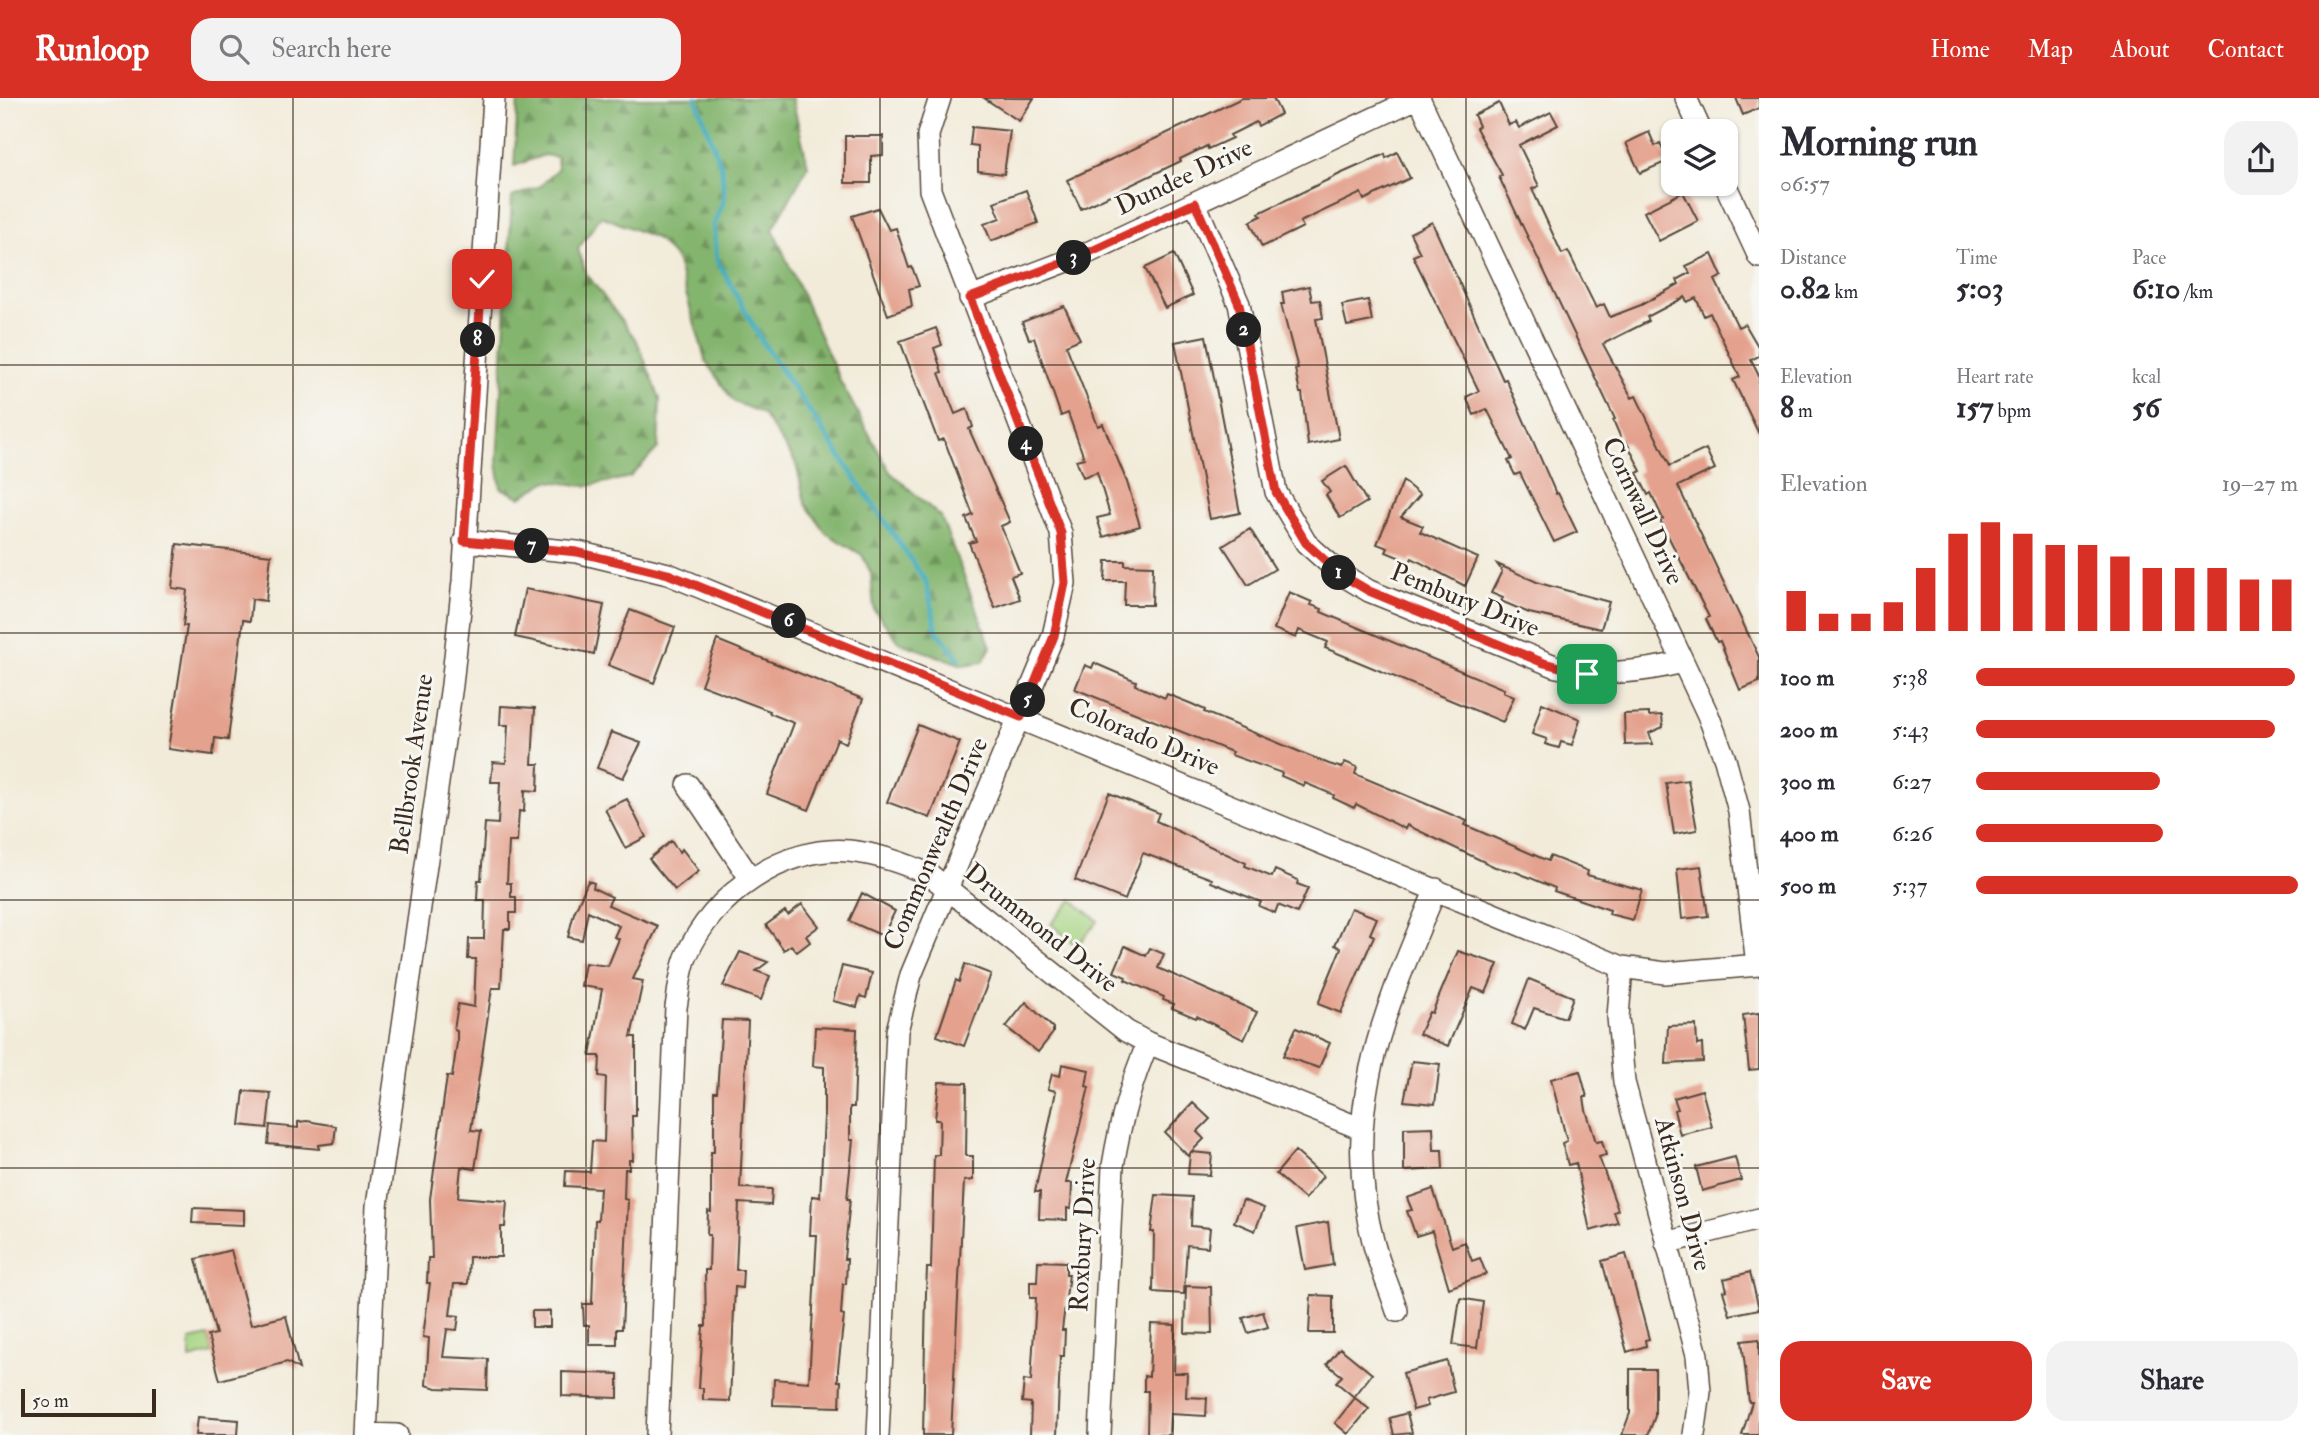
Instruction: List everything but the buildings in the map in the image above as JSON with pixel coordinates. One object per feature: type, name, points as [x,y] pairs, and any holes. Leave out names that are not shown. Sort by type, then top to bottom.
[{"type":"street","name":"Bellbrook Avenue","points":[[366,1434],[377,1206],[452,685],[494,98]]},
{"type":"street","name":"Commonwealth Drive","points":[[878,1435],[897,1031],[911,975],[946,886],[1054,636],[1065,583],[1061,533],[930,190],[928,135],[940,98]]},
{"type":"street","name":"Dundee Drive","points":[[970,298],[1083,255],[1418,98]]},
{"type":"street","name":"Cornwall Drive","points":[[1418,98],[1713,726],[1734,789],[1758,965]]},
{"type":"street","points":[[1686,98],[1696,119]]},
{"type":"street","points":[[1731,196],[1759,257]]},
{"type":"street","name":"Pembury Drive","points":[[1195,203],[1239,304],[1276,492],[1293,526],[1323,560],[1369,591],[1557,667],[1587,674],[1618,675],[1683,662]]},
{"type":"street","name":"Colorado Drive","points":[[464,541],[577,552],[668,574],[1021,717],[1622,967],[1665,973],[1758,965]]},
{"type":"street","points":[[688,785],[750,878]]},
{"type":"street","name":"Drummond Drive","points":[[656,1435],[676,1007],[686,956],[713,910],[750,878],[795,858],[846,850],[896,859],[946,886],[1102,1015],[1148,1043],[1362,1129]]},
{"type":"street","points":[[1397,1311],[1374,1245],[1365,1193],[1362,1129],[1368,1068],[1389,1001],[1436,889]]},
{"type":"street","name":"Atkinson Drive","points":[[1622,967],[1618,1017],[1624,1082],[1697,1354],[1700,1392],[1694,1435]]},
{"type":"street","name":"Roxbury Drive","points":[[1100,1435],[1113,1166],[1119,1125],[1130,1085],[1148,1043]]},
{"type":"street","points":[[1666,1243],[1759,1219]]},
{"type":"street","points":[[366,1434],[397,1435]]},
{"type":"green space","points":[[518,98],[792,98],[808,166],[773,229],[840,381],[890,472],[941,517],[991,647],[983,662],[963,665],[900,643],[874,610],[871,573],[862,555],[826,533],[805,503],[796,463],[762,413],[734,402],[706,362],[676,259],[656,238],[601,216],[578,249],[586,273],[637,341],[660,399],[658,448],[630,477],[587,486],[548,481],[520,497],[501,488],[497,463],[512,197],[541,186],[558,168],[557,157],[544,155],[514,166]]},
{"type":"green space","points":[[1072,900],[1098,921],[1077,946],[1051,924]]},
{"type":"green space","points":[[208,1336],[213,1353],[190,1359],[190,1340]]},
{"type":"waterway","points":[[696,98],[722,169],[724,199],[714,225],[717,260],[763,343],[926,582],[937,631],[959,659]]},
{"type":"route","points":[[482,279],[464,541],[511,543],[577,552],[668,574],[1021,717],[1054,636],[1065,583],[1061,533],[970,298],[1083,255],[1195,203],[1239,304],[1276,492],[1293,526],[1306,543],[1340,574],[1369,591],[1544,663],[1587,674]]}]
